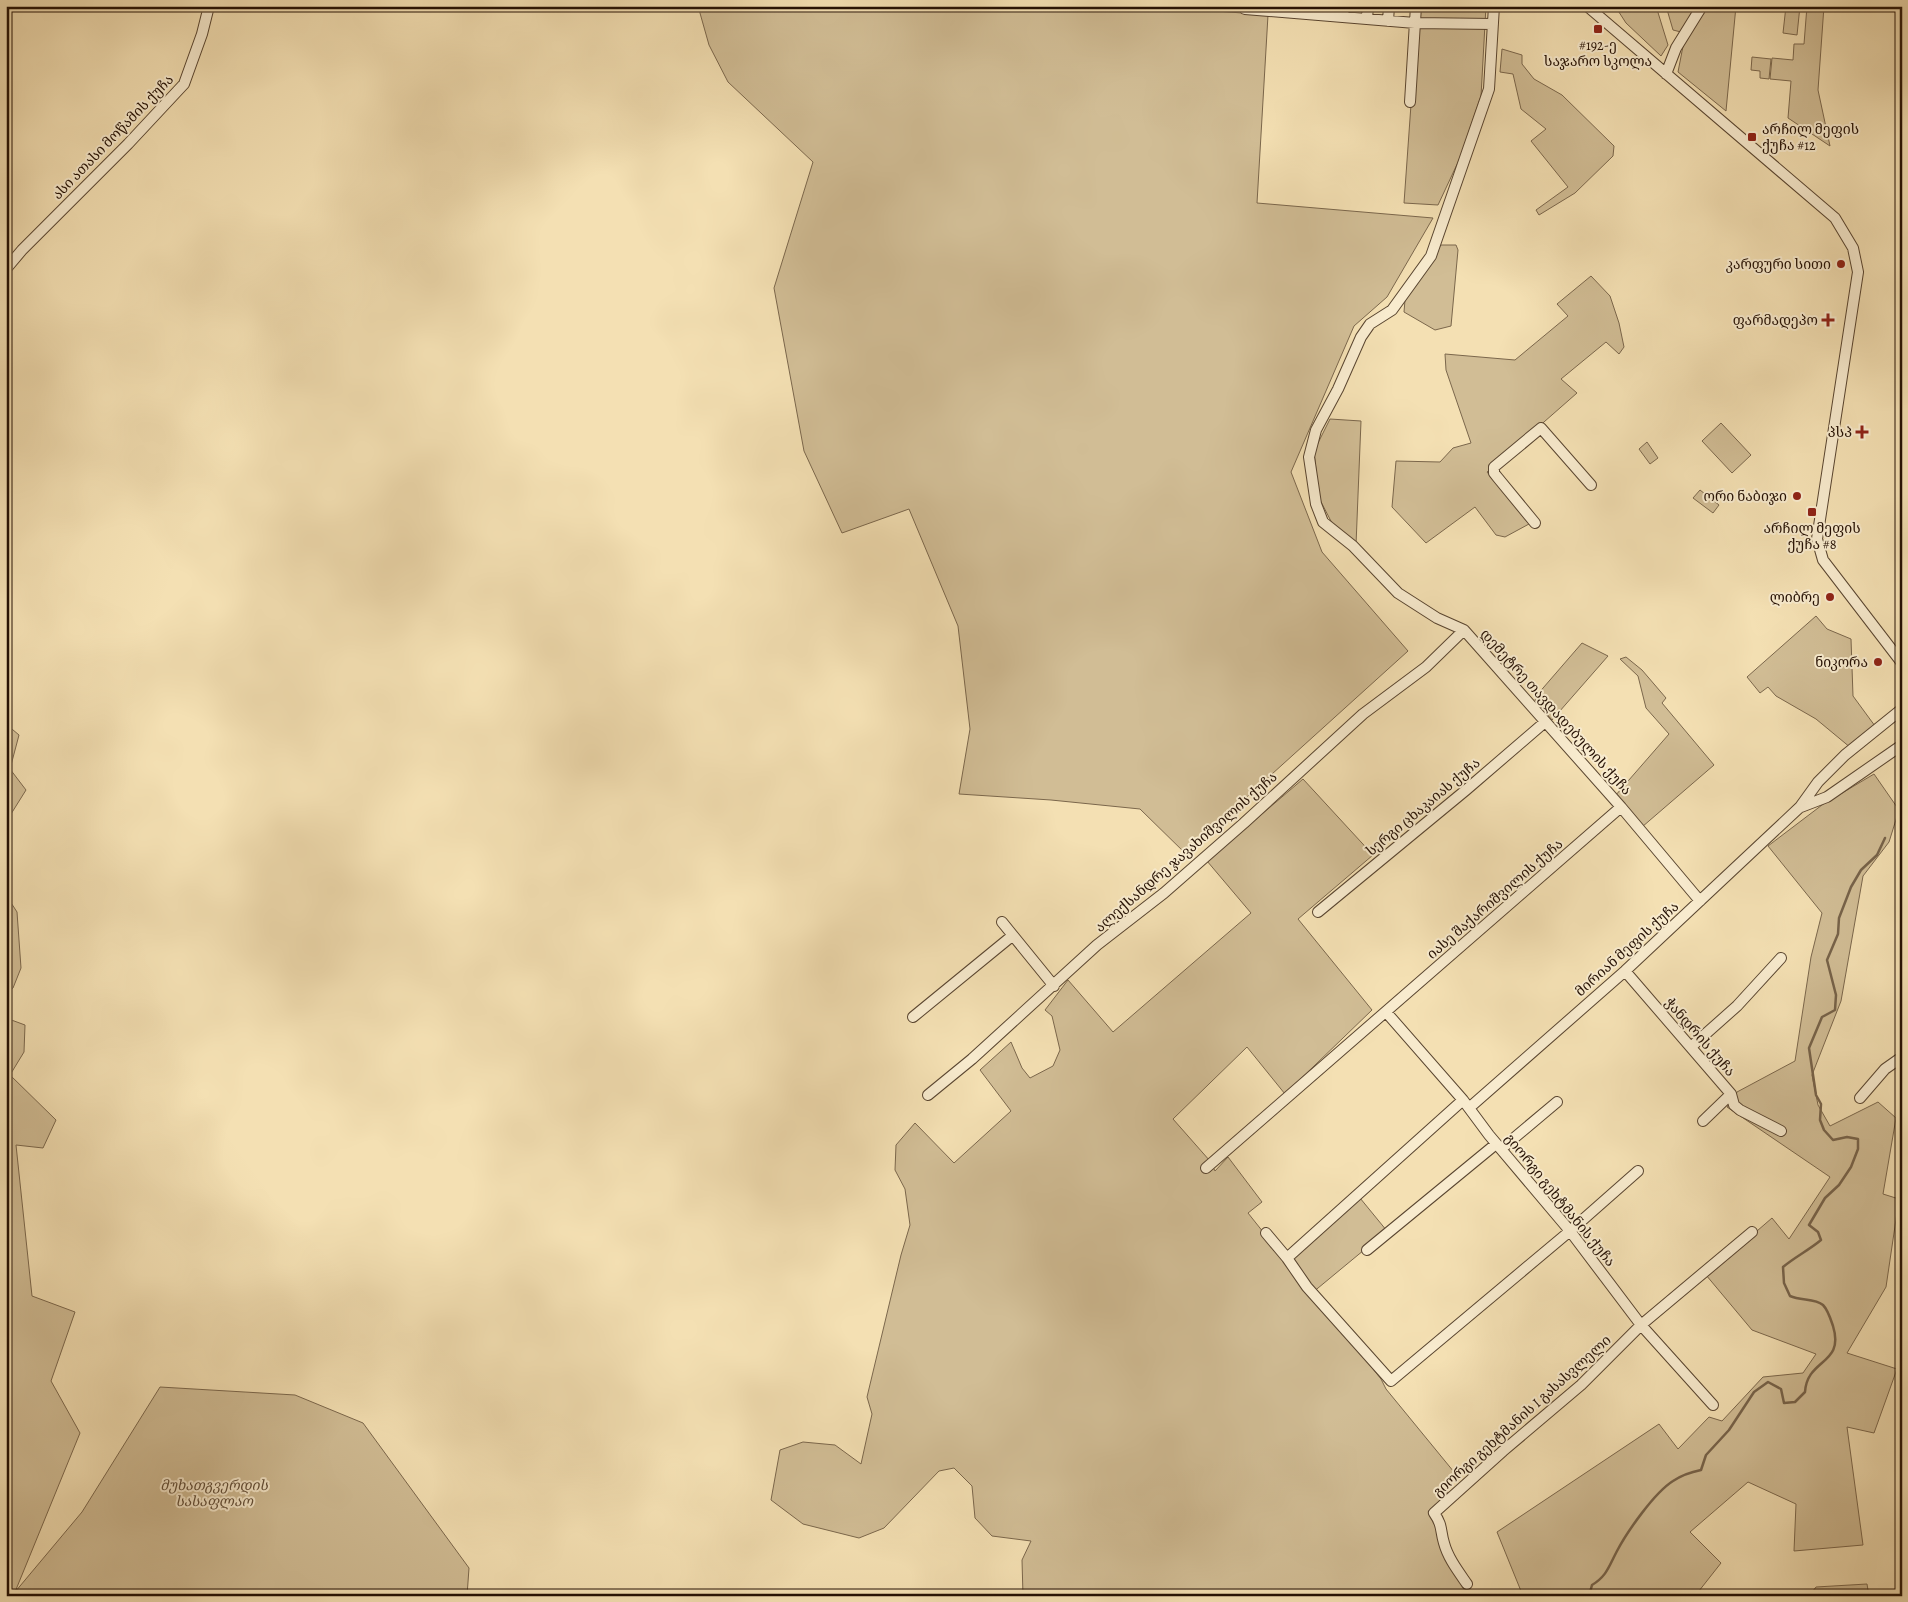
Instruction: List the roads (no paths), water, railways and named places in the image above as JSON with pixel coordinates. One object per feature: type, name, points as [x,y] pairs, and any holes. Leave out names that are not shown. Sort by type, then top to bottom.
[{"type":"street","name":"ასი ათასი მოწამის ქუჩა","points":[[6,269],[22,250],[121,151],[184,84],[202,34],[208,6]]},
{"type":"street","points":[[1245,6],[1245,9],[1344,12],[1367,19],[1415,23],[1493,24]]},
{"type":"street","points":[[1367,19],[1368,6]]},
{"type":"street","points":[[1388,21],[1389,6]]},
{"type":"street","points":[[1410,102],[1416,6]]},
{"type":"street","name":"დემეტრე თავდადებულის ქუჩა","points":[[1494,6],[1489,89],[1431,256],[1392,310],[1368,322],[1338,389],[1316,430],[1308,457],[1316,504],[1324,522],[1353,546],[1398,592],[1437,618],[1464,630],[1527,698],[1545,722],[1621,806],[1700,901]]},
{"type":"street","points":[[1584,6],[1835,218],[1852,248],[1858,272],[1817,539],[1823,560],[1902,663]]},
{"type":"street","points":[[1666,74],[1676,48],[1702,6]]},
{"type":"street","points":[[1535,523],[1498,478],[1494,467],[1540,428],[1590,485]]},
{"type":"street","name":"ალექსანდრე ჯავახიშვილის ქუჩა","points":[[928,1095],[972,1059],[1098,945],[1164,893],[1244,823],[1363,714],[1426,667],[1464,630]]},
{"type":"street","name":"მირიან მეფის ქუჩა","points":[[1287,1258],[1466,1104],[1625,971],[1800,807],[1818,782],[1845,756],[1902,709]]},
{"type":"street","name":"სერგი ცხაკაიას ქუჩა","points":[[1318,912],[1545,722]]},
{"type":"street","name":"მირიან მეფის ქუჩა","points":[[1800,807],[1831,794],[1902,745]]},
{"type":"street","points":[[1818,782],[1819,789],[1823,793],[1831,794]]},
{"type":"street","name":"იასე შაქარიშვილის ქუჩა","points":[[1206,1168],[1621,806]]},
{"type":"street","points":[[1002,922],[1054,986]]},
{"type":"street","points":[[913,1017],[1012,936]]},
{"type":"street","points":[[1692,1046],[1737,1006],[1781,958]]},
{"type":"street","name":"ჭანდრის ქუჩა","points":[[1625,971],[1692,1046],[1731,1094],[1734,1105],[1781,1131]]},
{"type":"street","name":"გიორგი გეხტმანის ქუჩა","points":[[1386,1012],[1466,1104],[1498,1146],[1570,1232],[1641,1325],[1713,1405]]},
{"type":"street","points":[[1860,1098],[1885,1069],[1902,1057]]},
{"type":"street","points":[[1703,1121],[1731,1094]]},
{"type":"street","points":[[1367,1250],[1556,1102]]},
{"type":"street","points":[[1266,1232],[1307,1287],[1391,1382],[1570,1232],[1638,1171]]},
{"type":"street","points":[[1641,1325],[1752,1232]]},
{"type":"street","name":"გიორგი გეხტმანის I გასასვლელი","points":[[1467,1584],[1454,1566],[1444,1542],[1441,1522],[1434,1513],[1581,1385],[1641,1325]]},
{"type":"waterway","points":[[1589,1596],[1592,1585],[1597,1582],[1610,1566],[1621,1543],[1650,1503],[1673,1481],[1701,1470],[1706,1455],[1729,1430],[1754,1392],[1768,1382],[1781,1389],[1784,1403],[1795,1402],[1805,1392],[1807,1381],[1812,1373],[1830,1355],[1834,1348],[1833,1326],[1823,1305],[1816,1301],[1790,1296],[1784,1283],[1783,1267],[1821,1240],[1818,1232],[1809,1225],[1825,1198],[1839,1185],[1851,1167],[1858,1149],[1858,1139],[1847,1137],[1833,1140],[1824,1130],[1820,1120],[1821,1104],[1816,1095],[1809,1048],[1822,1017],[1835,1010],[1836,995],[1827,960],[1838,934],[1839,918],[1851,887],[1861,870],[1877,855],[1885,838]]},
{"type":"place","name":"#192-ე საჯარო სკოლა","points":[[1598,29]]},
{"type":"place","name":"არჩილ მეფის ქუჩა #12","points":[[1752,137]]},
{"type":"place","name":"კარფური სითი","points":[[1841,264]]},
{"type":"place","name":"ფარმადეპო","points":[[1828,320]]},
{"type":"place","name":"პსპ","points":[[1862,432]]},
{"type":"place","name":"ორი ნაბიჯი","points":[[1797,496]]},
{"type":"place","name":"არჩილ მეფის ქუჩა #8","points":[[1812,512]]},
{"type":"place","name":"ლიბრე","points":[[1830,597]]},
{"type":"place","name":"ნიკორა","points":[[1878,662]]},
{"type":"park label","name":"მუხათგვერდის სასაფლაო","points":[[214,1494]]}]
